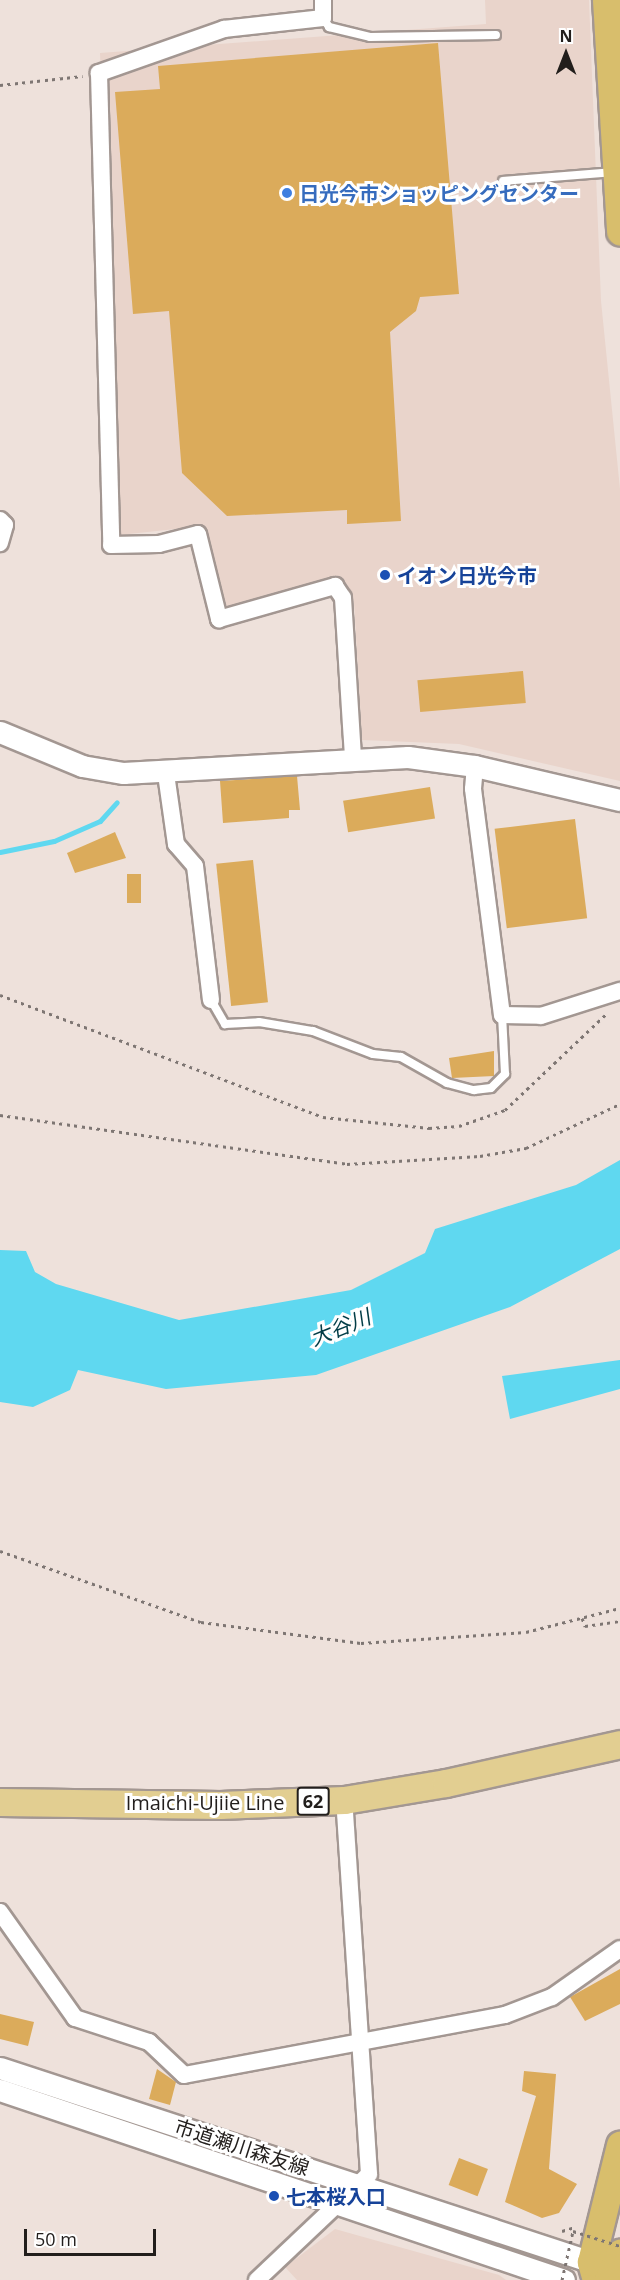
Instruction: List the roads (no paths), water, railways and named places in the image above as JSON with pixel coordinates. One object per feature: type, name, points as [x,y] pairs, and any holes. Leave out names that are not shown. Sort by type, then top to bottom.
[{"type":"highway","points":[[606,0],[620,232]]},
{"type":"highway","points":[[610,2266],[620,2145]]},
{"type":"main road","name":"Imaichi-Ujiie Line","points":[[0,1802],[220,1805],[344,1800],[446,1783],[620,1743]]},
{"type":"street","points":[[323,0],[323,18],[224,29],[99,73],[111,545],[159,544],[198,534],[219,619],[335,586],[343,606],[353,759]]},
{"type":"street","points":[[0,520],[5,525],[0,543]]},
{"type":"street","points":[[0,732],[82,766],[166,774],[353,759],[408,757],[475,766],[620,800]]},
{"type":"street","points":[[475,766],[473,789],[501,1015],[541,1016],[620,991]]},
{"type":"street","points":[[166,774],[176,844],[195,866],[211,1000]]},
{"type":"street","points":[[257,2280],[362,2186],[371,2152],[344,1800]]},
{"type":"street","points":[[0,1912],[75,2018],[149,2042],[184,2074],[362,2045],[505,2015],[552,1997],[620,1949]]},
{"type":"street","name":"市道瀬川森友線","points":[[0,2068],[610,2266]]},
{"type":"street","name":"市道瀬川森友線","points":[[0,2090],[343,2202],[563,2280]]},
{"type":"lane","points":[[323,18],[329,27],[370,37],[496,34]]},
{"type":"lane","points":[[503,181],[615,172]]},
{"type":"lane","points":[[211,1000],[225,1024],[259,1022],[313,1031],[373,1054],[401,1057],[447,1083],[474,1090],[491,1088],[505,1074],[501,1015]]},
{"type":"water","name":"大谷川","points":[[620,1160],[620,1249],[510,1307],[316,1375],[166,1389],[78,1370],[70,1390],[33,1407],[0,1402],[0,1250],[26,1251],[35,1272],[56,1284],[179,1320],[351,1290],[425,1253],[435,1229],[576,1185]]},
{"type":"water","points":[[620,1360],[620,1389],[510,1419],[502,1376]]},
{"type":"waterway","points":[[0,852],[54,841],[100,821],[117,802]]},
{"type":"place","name":"日光今市ショッピングセンター","points":[[287,193]]},
{"type":"place","name":"イオン日光今市","points":[[385,575]]},
{"type":"place","name":"七本桜入口","points":[[274,2196]]}]
